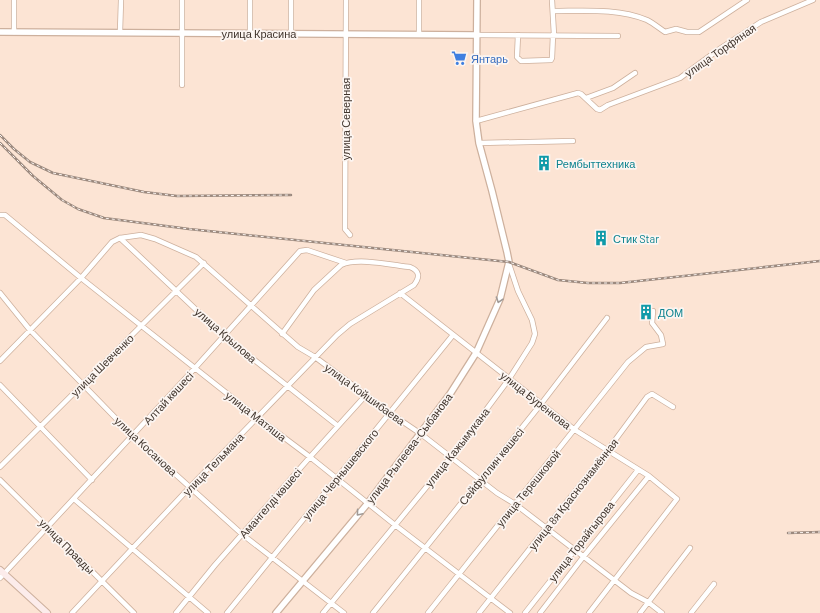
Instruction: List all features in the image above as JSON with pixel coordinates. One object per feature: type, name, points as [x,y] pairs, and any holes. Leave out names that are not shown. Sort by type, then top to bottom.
[{"type":"main road","points":[[1,574],[47,613]]},
{"type":"street","points":[[14,0],[14,32]]},
{"type":"street","points":[[120,32],[121,0]]},
{"type":"street","points":[[182,0],[182,85]]},
{"type":"street","points":[[250,0],[250,34]]},
{"type":"street","points":[[291,0],[291,33]]},
{"type":"street","name":"улица Северная","points":[[346,0],[345,229],[350,235]]},
{"type":"street","points":[[419,0],[419,34]]},
{"type":"street","points":[[477,0],[476,121],[479,143],[509,262]]},
{"type":"street","points":[[518,35],[518,57],[521,61],[551,60],[554,35],[552,0]]},
{"type":"street","points":[[553,11],[608,11],[646,19],[665,32],[676,30],[694,33],[699,32],[747,0]]},
{"type":"street","name":"улица Торфяная","points":[[586,98],[597,109],[603,110],[608,105],[675,80],[762,22],[813,0]]},
{"type":"street","name":"улица Красина","points":[[0,32],[618,36]]},
{"type":"street","points":[[476,121],[578,93],[586,98],[613,88],[635,73]]},
{"type":"street","points":[[479,143],[574,141]]},
{"type":"street","name":"улица Матяша","points":[[3,215],[258,418],[368,503],[395,526],[510,613]]},
{"type":"street","name":"улица Койшибаева","points":[[120,238],[141,235],[155,239],[196,257],[298,347],[315,357],[390,413],[421,434],[496,493],[515,504],[631,593],[648,602],[662,613]]},
{"type":"street","points":[[0,361],[81,278],[112,242],[120,238]]},
{"type":"street","name":"улица Крылова","points":[[120,238],[224,336],[338,426]]},
{"type":"street","name":"Алтай көшесі","points":[[1,574],[48,527],[133,436],[300,251],[307,250],[346,263]]},
{"type":"street","name":"улица Тельмана","points":[[72,613],[315,357],[350,324],[414,285],[418,280],[418,274],[410,267],[366,262],[346,263]]},
{"type":"street","name":"улица Рылеева-Сыбанова","points":[[276,613],[368,503],[421,434],[462,377],[476,353],[500,299],[509,262]]},
{"type":"street","name":"улица Кажымукана","points":[[323,613],[451,457],[509,379],[532,343],[535,334],[532,320],[518,291],[509,262]]},
{"type":"street","name":"улица Шевченко","points":[[0,467],[204,263]]},
{"type":"street","points":[[282,334],[314,290],[341,265],[346,263]]},
{"type":"street","name":"улица Косанова","points":[[0,293],[30,330],[133,436],[243,535],[344,613]]},
{"type":"street","name":"улица Буренкова","points":[[400,293],[575,430],[592,439],[608,451],[649,476],[677,498],[615,581]]},
{"type":"street","name":"улица Терешковой","points":[[428,613],[628,362],[646,347],[663,344],[661,335],[652,323],[653,311]]},
{"type":"street","name":"Сейфуллин көшесі","points":[[372,613],[541,404],[607,318]]},
{"type":"street","name":"улица Чернышевского","points":[[227,613],[453,335]]},
{"type":"street","points":[[0,385],[92,480]]},
{"type":"street","name":"улица 8я Краснознамённая","points":[[479,613],[608,451],[648,397],[652,394],[673,407]]},
{"type":"street","name":"Амангелді көшесі","points":[[176,613],[215,565],[366,395]]},
{"type":"street","name":"улица Торайгырова","points":[[525,613],[638,470]]},
{"type":"street","name":"улица Торайгырова","points":[[540,613],[649,476]]},
{"type":"street","name":"улица Правды","points":[[0,480],[134,613]]},
{"type":"street","points":[[74,499],[132,550],[208,613]]},
{"type":"street","points":[[640,613],[690,548]]},
{"type":"street","points":[[589,613],[615,581]]},
{"type":"street","points":[[691,613],[714,584]]},
{"type":"railway","points":[[0,135],[30,162],[53,173],[144,192],[177,196],[291,195]]},
{"type":"railway","points":[[0,143],[33,176],[62,200],[78,209],[104,218],[189,229],[509,262],[558,280],[588,283],[620,283],[820,261]]},
{"type":"railway","points":[[788,533],[820,532]]},
{"type":"place","name":"Янтарь","points":[[459,58]]},
{"type":"place","name":"Рембыттехника","points":[[544,163]]},
{"type":"place","name":"Стик Star","points":[[601,238]]},
{"type":"place","name":"ДОМ","points":[[646,312]]}]
